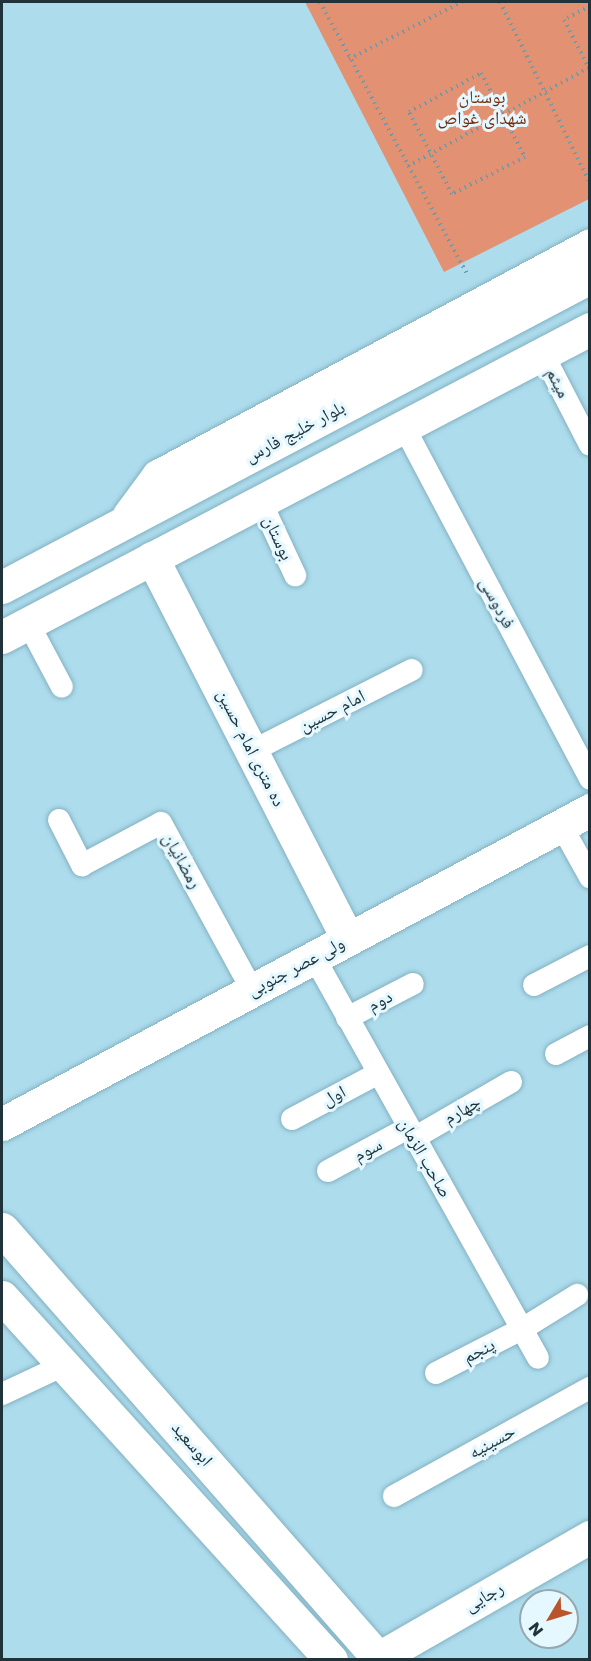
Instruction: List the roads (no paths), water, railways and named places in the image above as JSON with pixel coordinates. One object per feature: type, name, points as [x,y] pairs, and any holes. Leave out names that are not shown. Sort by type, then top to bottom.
[{"type":"street","points":[[125,521],[158,476],[590,245]]},
{"type":"street","name":"بلوار خلیج فارس","points":[[2,588],[590,277]]},
{"type":"street","points":[[62,687],[15,630],[590,329]]},
{"type":"street","name":"میثم","points":[[543,354],[590,445]]},
{"type":"street","name":"فردوسی","points":[[404,427],[590,779]]},
{"type":"street","name":"بوستان","points":[[261,501],[295,575]]},
{"type":"street","name":"ده متری امام حسین","points":[[152,558],[348,939]]},
{"type":"street","name":"امام حسین","points":[[252,751],[412,670]]},
{"type":"street","name":"ولی عصر جنوبی","points":[[2,1124],[590,810]]},
{"type":"street","name":"رمضانیان","points":[[59,820],[82,865],[161,823],[252,990]]},
{"type":"street","points":[[561,825],[590,877]]},
{"type":"street","points":[[534,985],[590,956]]},
{"type":"street","name":"صاحب الزمان","points":[[314,957],[377,1074],[538,1358]]},
{"type":"street","name":"دوم","points":[[347,1018],[413,984]]},
{"type":"street","points":[[556,1054],[590,1036]]},
{"type":"street","name":"اول","points":[[292,1119],[377,1074]]},
{"type":"street","name":"چهارم","points":[[411,1133],[511,1083]]},
{"type":"street","name":"سوم","points":[[328,1171],[411,1133]]},
{"type":"street","name":"ابوسعید","points":[[2,1229],[378,1659]]},
{"type":"street","name":"پنجم","points":[[436,1373],[522,1329],[577,1296]]},
{"type":"street","points":[[2,1297],[331,1659]]},
{"type":"street","points":[[2,1394],[64,1365]]},
{"type":"street","name":"حسینیه","points":[[394,1496],[590,1388]]},
{"type":"street","name":"رجایی","points":[[378,1659],[590,1537]]},
{"type":"park label","name":"بوستان شهدای غواص","points":[[482,108]]}]
